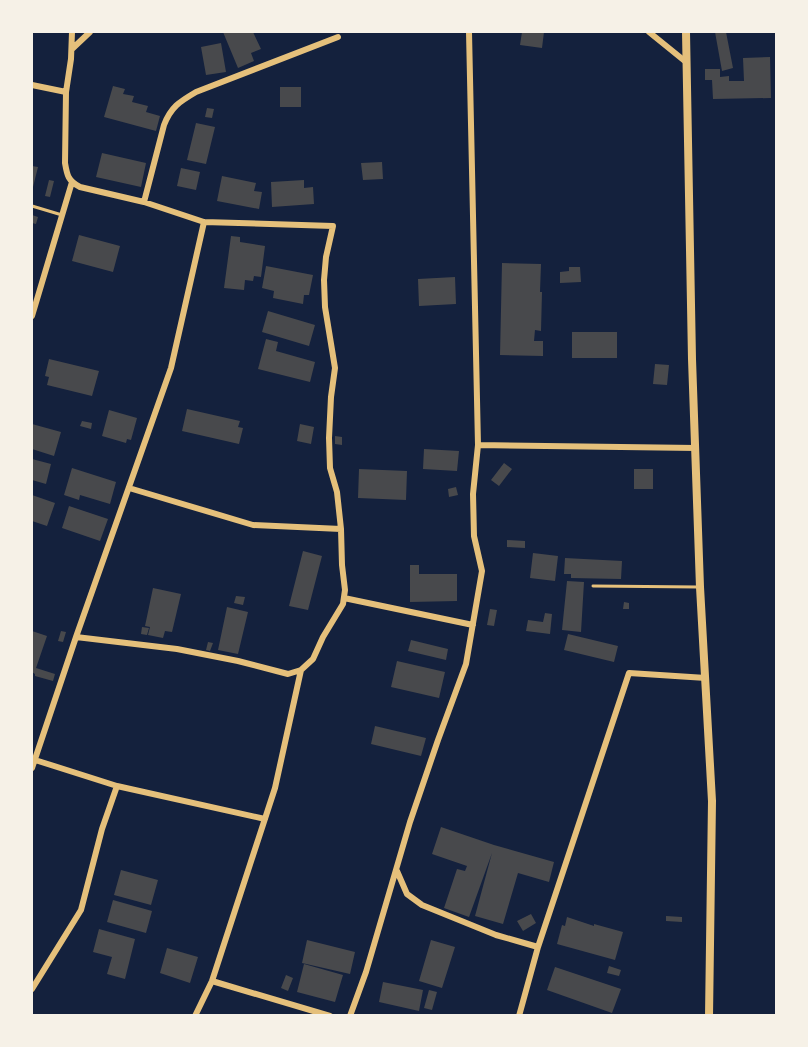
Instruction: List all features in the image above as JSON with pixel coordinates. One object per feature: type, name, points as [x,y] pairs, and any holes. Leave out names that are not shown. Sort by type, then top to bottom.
[{"type":"street","points":[[72,32],[66,92],[65,163],[66,173],[72,183],[80,187],[144,202],[204,222],[333,226],[324,280],[325,307],[335,368],[329,438],[330,468],[337,492],[341,529],[345,590],[343,604],[322,637],[313,658],[301,670],[288,674],[177,649],[76,637]]},
{"type":"street","points":[[72,49],[90,32]]},
{"type":"street","points":[[350,1016],[366,972],[410,822],[466,664],[482,570],[474,536],[473,494],[478,445],[469,32]]},
{"type":"street","points":[[650,32],[686,62]]},
{"type":"street","points":[[686,32],[692,359],[700,587],[712,801],[709,1016]]},
{"type":"street","points":[[144,202],[164,125],[168,114],[177,103],[196,92],[338,37]]},
{"type":"street","points":[[32,85],[66,92]]},
{"type":"street","points":[[32,316],[72,183]]},
{"type":"street","points":[[32,768],[171,368],[204,222]]},
{"type":"street","points":[[478,445],[696,448]]},
{"type":"street","points":[[129,488],[253,525],[341,529]]},
{"type":"street","points":[[344,598],[473,624]]},
{"type":"street","points":[[195,1016],[212,981],[275,788],[301,670]]},
{"type":"street","points":[[519,1016],[538,947],[629,673],[706,678]]},
{"type":"street","points":[[35,760],[117,786],[265,819]]},
{"type":"street","points":[[32,989],[81,910],[102,829],[117,786]]},
{"type":"street","points":[[397,871],[407,894],[422,905],[496,935],[538,947]]},
{"type":"street","points":[[212,981],[330,1016]]},
{"type":"lane","points":[[32,206],[62,215]]},
{"type":"lane","points":[[593,586],[700,587]]},
{"type":"building","points":[[223,32],[253,32],[261,49],[251,53],[254,61],[238,68]]},
{"type":"building","points":[[522,32],[544,32],[542,48],[520,45]]},
{"type":"building","points":[[715,32],[726,32],[733,68],[722,71]]},
{"type":"building","points":[[221,43],[226,72],[206,75],[201,47]]},
{"type":"building","points":[[770,57],[771,98],[713,99],[712,80],[705,80],[705,69],[720,69],[720,77],[729,76],[729,81],[744,81],[743,58]]},
{"type":"building","points":[[113,86],[125,89],[123,94],[134,96],[132,102],[148,106],[146,112],[160,116],[156,131],[104,117]]},
{"type":"building","points":[[280,87],[301,87],[301,107],[280,107]]},
{"type":"building","points":[[207,108],[214,109],[212,118],[205,117]]},
{"type":"building","points":[[196,123],[215,127],[206,164],[187,160]]},
{"type":"building","points":[[102,153],[146,163],[141,187],[96,177]]},
{"type":"building","points":[[382,162],[383,179],[363,180],[361,163]]},
{"type":"building","points":[[32,166],[38,167],[32,191]]},
{"type":"building","points":[[181,168],[200,172],[196,190],[177,186]]},
{"type":"building","points":[[222,176],[256,183],[254,191],[262,192],[259,209],[217,201]]},
{"type":"building","points":[[49,180],[54,181],[50,197],[45,196]]},
{"type":"building","points":[[304,180],[304,188],[313,187],[314,204],[272,207],[271,182]]},
{"type":"building","points":[[32,215],[38,217],[36,224],[32,223]]},
{"type":"building","points":[[79,235],[120,246],[113,272],[72,261]]},
{"type":"building","points":[[231,236],[240,237],[240,242],[265,246],[261,277],[254,276],[253,281],[245,280],[244,290],[224,288]]},
{"type":"building","points":[[502,263],[541,264],[541,331],[535,330],[534,341],[543,341],[543,356],[500,355]]},
{"type":"building","points":[[266,266],[313,275],[309,295],[304,295],[303,304],[273,298],[274,291],[262,288]]},
{"type":"building","points":[[569,267],[580,267],[581,282],[560,283],[560,272],[569,271]]},
{"type":"building","points":[[455,277],[456,304],[419,306],[418,279]]},
{"type":"building","points":[[268,311],[315,325],[309,346],[262,332]]},
{"type":"building","points":[[572,332],[617,332],[617,358],[572,358]]},
{"type":"building","points":[[266,339],[278,342],[276,351],[315,362],[310,382],[258,369]]},
{"type":"building","points":[[49,359],[99,371],[92,396],[47,385],[49,377],[45,376]]},
{"type":"building","points":[[655,364],[669,365],[667,385],[653,384]]},
{"type":"building","points":[[187,409],[240,421],[238,427],[243,428],[239,444],[182,431]]},
{"type":"building","points":[[109,410],[137,418],[131,440],[127,439],[126,443],[102,436]]},
{"type":"building","points":[[82,421],[92,423],[91,429],[80,426]]},
{"type":"building","points":[[32,424],[61,432],[54,456],[32,449]]},
{"type":"building","points":[[300,424],[314,427],[311,444],[297,441]]},
{"type":"building","points":[[335,436],[342,437],[342,445],[335,444]]},
{"type":"building","points":[[424,449],[459,451],[457,471],[423,469]]},
{"type":"building","points":[[32,459],[51,464],[46,484],[32,480]]},
{"type":"building","points":[[504,463],[512,469],[499,486],[491,480]]},
{"type":"building","points":[[72,468],[116,482],[110,504],[80,495],[79,500],[64,495]]},
{"type":"building","points":[[359,469],[407,471],[406,500],[358,498]]},
{"type":"building","points":[[634,469],[653,469],[653,489],[634,489]]},
{"type":"building","points":[[456,487],[458,495],[449,497],[448,489]]},
{"type":"building","points":[[32,495],[55,503],[47,526],[32,521]]},
{"type":"building","points":[[69,506],[108,519],[100,541],[62,528]]},
{"type":"building","points":[[507,540],[525,541],[525,548],[507,547]]},
{"type":"building","points":[[303,551],[322,556],[308,610],[289,606]]},
{"type":"building","points":[[533,553],[558,556],[555,581],[530,578]]},
{"type":"building","points":[[565,558],[622,561],[621,579],[571,578],[571,574],[564,574]]},
{"type":"building","points":[[410,565],[419,565],[419,574],[457,574],[457,601],[410,602]]},
{"type":"building","points":[[567,581],[584,582],[581,632],[562,630]]},
{"type":"building","points":[[153,588],[181,594],[172,632],[165,631],[163,638],[148,635],[150,627],[145,626]]},
{"type":"building","points":[[236,596],[245,597],[243,605],[234,603]]},
{"type":"building","points":[[624,602],[629,603],[629,609],[623,609]]},
{"type":"building","points":[[227,607],[248,612],[238,654],[218,650]]},
{"type":"building","points":[[490,609],[497,610],[494,626],[487,625]]},
{"type":"building","points":[[545,613],[552,614],[550,634],[526,631],[528,620],[543,622]]},
{"type":"building","points":[[142,627],[149,628],[147,635],[141,634]]},
{"type":"building","points":[[32,631],[47,636],[36,668],[55,674],[53,681],[35,676],[32,672]]},
{"type":"building","points":[[61,631],[66,632],[63,642],[58,641]]},
{"type":"building","points":[[568,634],[618,646],[614,662],[564,650]]},
{"type":"building","points":[[411,640],[448,649],[446,660],[408,651]]},
{"type":"building","points":[[208,642],[213,643],[210,651],[206,650]]},
{"type":"building","points":[[397,661],[445,672],[439,698],[391,687]]},
{"type":"building","points":[[375,726],[426,738],[421,756],[371,744]]},
{"type":"building","points":[[441,827],[554,862],[549,882],[518,873],[503,924],[475,916],[492,853],[469,917],[444,908],[457,869],[465,871],[467,866],[432,854]]},
{"type":"building","points":[[121,870],[158,880],[151,905],[114,895]]},
{"type":"building","points":[[113,900],[152,911],[146,933],[107,922]]},
{"type":"building","points":[[531,914],[536,923],[523,931],[517,921]]},
{"type":"building","points":[[666,916],[682,917],[682,922],[666,921]]},
{"type":"building","points":[[567,917],[623,932],[615,960],[557,944],[562,925],[565,926]]},
{"type":"building","points":[[99,929],[135,939],[125,979],[107,974],[112,957],[93,952]]},
{"type":"building","points":[[307,940],[355,952],[350,974],[302,963]]},
{"type":"building","points":[[431,940],[455,947],[442,988],[419,981]]},
{"type":"building","points":[[167,948],[198,957],[190,983],[160,973]]},
{"type":"building","points":[[304,964],[343,975],[335,1002],[297,992]]},
{"type":"building","points":[[609,966],[621,970],[619,976],[607,973]]},
{"type":"building","points":[[555,967],[621,989],[612,1013],[547,990]]},
{"type":"building","points":[[286,975],[293,978],[288,991],[281,988]]},
{"type":"building","points":[[383,982],[423,990],[419,1011],[379,1002]]},
{"type":"building","points":[[429,990],[437,992],[432,1010],[424,1008]]}]
